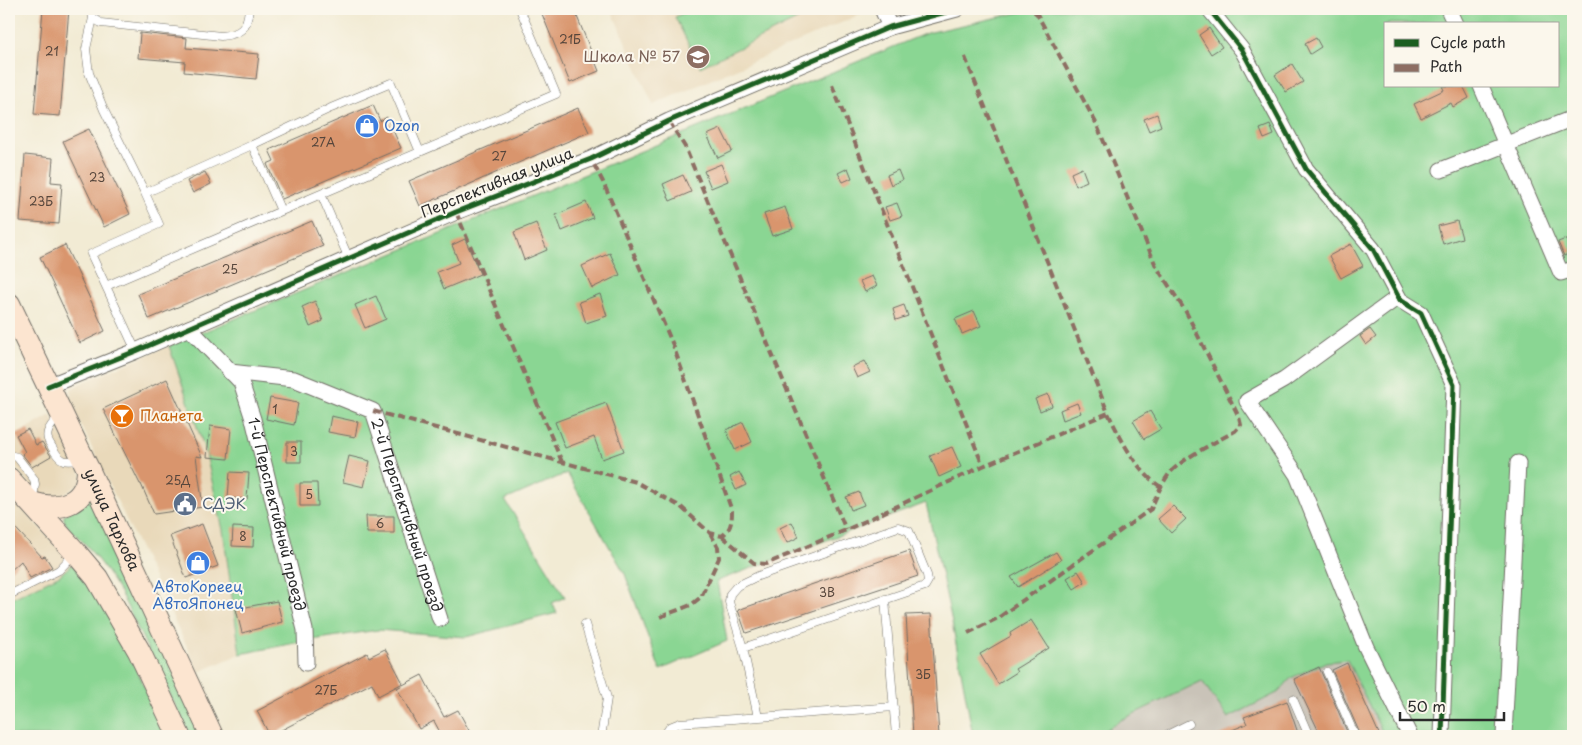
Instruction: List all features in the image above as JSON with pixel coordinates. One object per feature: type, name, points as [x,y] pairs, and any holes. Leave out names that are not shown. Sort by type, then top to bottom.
[{"type":"main road","name":"улица Тархова","points":[[10,312],[86,464],[212,736]]},
{"type":"main road","points":[[32,503],[46,507],[55,507],[72,500],[86,486],[86,464]]},
{"type":"main road","points":[[9,479],[97,578],[139,650],[179,736]]},
{"type":"street","points":[[882,9],[890,28]]},
{"type":"street","name":"Перспективная улица","points":[[48,386],[136,351],[456,212],[591,159],[669,121],[890,28],[957,9]]},
{"type":"street","points":[[1209,9],[1242,50],[1306,169],[1373,249],[1400,300],[1421,313],[1454,386],[1442,736]]},
{"type":"street","points":[[1448,9],[1453,22]]},
{"type":"street","points":[[1482,88],[1561,273],[1573,269]]},
{"type":"street","points":[[1441,170],[1505,143],[1573,118]]},
{"type":"street","points":[[1398,297],[1284,380],[1246,401],[1297,475],[1366,646],[1410,736]]},
{"type":"street","name":"1-й Перспективный проезд","points":[[188,328],[241,382],[253,418],[306,630],[306,663]]},
{"type":"street","name":"2-й Перспективный проезд","points":[[230,372],[294,379],[373,410],[440,619]]},
{"type":"street","points":[[1504,736],[1518,463]]},
{"type":"lane","points":[[91,9],[93,18],[86,49],[89,72],[104,110],[159,224],[91,254],[136,351]]},
{"type":"lane","points":[[93,18],[100,23],[221,36],[234,35],[243,29],[249,9]]},
{"type":"lane","points":[[106,286],[556,94],[520,9]]},
{"type":"lane","points":[[145,193],[331,108],[391,83],[420,152]]},
{"type":"lane","points":[[252,145],[281,211]]},
{"type":"lane","points":[[321,194],[349,259]]},
{"type":"lane","points":[[9,455],[17,457],[34,479],[32,503]]},
{"type":"lane","points":[[743,648],[925,586],[928,581],[909,531],[898,527],[758,576],[737,586],[730,594],[729,602],[743,648],[758,717]]},
{"type":"lane","points":[[9,595],[59,570],[76,553]]},
{"type":"lane","points":[[885,599],[896,736]]},
{"type":"lane","points":[[585,624],[607,698],[602,736]]},
{"type":"lane","points":[[1327,672],[1355,736]]},
{"type":"lane","points":[[1293,699],[1309,736]]},
{"type":"lane","points":[[664,736],[670,727],[680,723],[894,707]]},
{"type":"lane","points":[[1165,736],[1189,724]]},
{"type":"path","points":[[9,166],[17,166]]},
{"type":"shaded area","name":"Школа № 57","points":[[611,9],[873,9],[653,105]]},
{"type":"shaded area","points":[[169,346],[205,450],[223,530],[240,654],[199,672],[70,402],[71,389],[79,384]]},
{"type":"shaded area","points":[[51,415],[82,476],[81,482],[54,503],[46,502],[9,460],[9,439]]},
{"type":"shaded area","points":[[9,494],[72,564],[61,575],[11,599],[9,597]]},
{"type":"shaded area","points":[[1348,660],[1384,736],[1097,736],[1121,720],[1202,681],[1279,693],[1291,678],[1326,662]]},
{"type":"green space","points":[[691,9],[794,9],[799,19],[700,67],[675,17]]},
{"type":"green space","points":[[1035,9],[1573,9],[1573,736],[1384,736],[1347,660],[1326,662],[1291,678],[1279,692],[1228,718],[1202,681],[1121,720],[1097,736],[973,736],[952,622],[926,503],[717,581],[727,641],[660,670],[625,574],[567,473],[505,500],[565,597],[552,603],[557,613],[466,637],[378,630],[305,641],[240,654],[223,530],[205,450],[169,346],[927,33]]},
{"type":"green space","points":[[91,498],[204,736],[190,736],[121,594],[88,547],[67,526],[64,520],[64,515]]},
{"type":"green space","points":[[72,564],[87,583],[114,625],[167,736],[9,736],[9,597],[11,599],[60,575]]},
{"type":"building","points":[[43,9],[69,9],[60,116],[34,114]]},
{"type":"building","points":[[540,9],[574,9],[599,71],[570,83]]},
{"type":"building","points":[[1209,28],[1222,47],[1211,54],[1199,35]]},
{"type":"building","points":[[140,33],[187,38],[186,48],[259,54],[256,79],[184,72],[185,62],[138,58]]},
{"type":"building","points":[[1316,38],[1321,47],[1310,54],[1305,44]]},
{"type":"building","points":[[1292,64],[1303,82],[1286,92],[1275,75]]},
{"type":"building","points":[[1443,88],[1464,88],[1469,98],[1453,107],[1451,103],[1421,118],[1414,104],[1444,90]]},
{"type":"building","points":[[373,105],[380,121],[387,117],[401,148],[282,199],[267,164],[274,161],[269,150]]},
{"type":"building","points":[[578,108],[589,132],[420,206],[409,181]]},
{"type":"building","points":[[1157,114],[1161,126],[1149,131],[1144,119]]},
{"type":"building","points":[[1270,125],[1274,135],[1264,139],[1260,129]]},
{"type":"building","points":[[89,129],[130,214],[104,227],[63,141]]},
{"type":"building","points":[[721,129],[732,151],[718,158],[707,135]]},
{"type":"building","points":[[25,155],[53,158],[51,182],[62,183],[59,224],[20,221]]},
{"type":"building","points":[[721,164],[728,181],[711,188],[704,171]]},
{"type":"building","points":[[848,168],[852,178],[843,182],[838,173]]},
{"type":"building","points":[[1082,168],[1087,181],[1076,186],[1071,173]]},
{"type":"building","points":[[898,170],[902,180],[891,185],[887,175]]},
{"type":"building","points":[[205,172],[211,184],[193,193],[187,181]]},
{"type":"building","points":[[683,175],[691,192],[670,201],[663,184]]},
{"type":"building","points":[[586,202],[593,218],[562,231],[556,215]]},
{"type":"building","points":[[897,203],[902,216],[890,220],[885,207]]},
{"type":"building","points":[[785,207],[793,229],[772,236],[764,214]]},
{"type":"building","points":[[312,221],[323,246],[149,319],[138,294]]},
{"type":"building","points":[[1457,221],[1462,238],[1443,244],[1438,226]]},
{"type":"building","points":[[536,223],[547,250],[524,260],[514,232]]},
{"type":"building","points":[[465,239],[480,274],[444,289],[437,272],[459,263],[452,245]]},
{"type":"building","points":[[1566,239],[1572,252],[1564,256],[1558,242]]},
{"type":"building","points":[[1351,244],[1363,266],[1341,278],[1329,256]]},
{"type":"building","points":[[65,245],[105,331],[80,343],[40,257]]},
{"type":"building","points":[[610,253],[620,275],[592,288],[582,266]]},
{"type":"building","points":[[872,276],[877,286],[865,292],[860,281]]},
{"type":"building","points":[[600,294],[607,316],[586,323],[579,302]]},
{"type":"building","points":[[376,296],[386,319],[365,328],[355,305]]},
{"type":"building","points":[[315,301],[323,321],[310,327],[302,307]]},
{"type":"building","points":[[904,305],[908,316],[896,320],[893,309]]},
{"type":"building","points":[[974,311],[981,326],[962,334],[955,319]]},
{"type":"building","points":[[1370,329],[1376,337],[1366,345],[1360,336]]},
{"type":"building","points":[[864,361],[870,372],[857,378],[852,367]]},
{"type":"building","points":[[167,379],[202,457],[196,456],[203,507],[154,514],[103,409]]},
{"type":"building","points":[[1048,394],[1052,406],[1040,411],[1035,399]]},
{"type":"building","points":[[270,398],[298,403],[294,425],[266,419]]},
{"type":"building","points":[[606,403],[624,451],[602,459],[594,437],[565,448],[555,422]]},
{"type":"building","points":[[1077,403],[1081,413],[1063,420],[1060,410]]},
{"type":"building","points":[[1150,411],[1161,429],[1144,439],[1133,421]]},
{"type":"building","points":[[331,416],[358,422],[355,437],[328,432]]},
{"type":"building","points":[[743,422],[752,442],[735,450],[726,430]]},
{"type":"building","points":[[210,426],[231,429],[228,459],[207,457]]},
{"type":"building","points":[[28,429],[36,445],[42,442],[51,456],[32,467],[22,454],[25,452],[16,435]]},
{"type":"building","points":[[287,442],[301,442],[301,462],[287,462]]},
{"type":"building","points":[[952,447],[961,467],[939,477],[930,456]]},
{"type":"building","points":[[349,456],[370,461],[364,487],[343,482]]},
{"type":"building","points":[[230,472],[249,473],[247,499],[228,498]]},
{"type":"building","points":[[739,472],[746,485],[736,490],[730,477]]},
{"type":"building","points":[[300,483],[317,483],[318,506],[300,506]]},
{"type":"building","points":[[859,492],[864,505],[851,510],[846,497]]},
{"type":"building","points":[[1173,506],[1186,519],[1171,533],[1158,519]]},
{"type":"building","points":[[366,516],[394,516],[394,533],[367,533]]},
{"type":"building","points":[[9,521],[42,557],[45,556],[52,567],[30,578],[21,561],[9,572]]},
{"type":"building","points":[[792,522],[799,537],[787,543],[780,528]]},
{"type":"building","points":[[202,524],[218,566],[186,578],[170,536]]},
{"type":"building","points":[[233,527],[254,528],[253,547],[232,546]]},
{"type":"building","points":[[909,551],[918,576],[746,633],[738,610]]},
{"type":"building","points":[[1056,552],[1061,560],[1018,587],[1011,577]]},
{"type":"building","points":[[1078,571],[1085,582],[1074,589],[1067,578]]},
{"type":"building","points":[[277,601],[282,622],[242,633],[236,609]]},
{"type":"building","points":[[931,614],[939,736],[913,736],[906,615]]},
{"type":"building","points":[[1031,620],[1049,648],[1015,669],[1017,672],[998,684],[980,654],[1011,636],[1010,633]]},
{"type":"building","points":[[385,649],[403,683],[378,696],[372,683],[270,736],[257,711],[367,653],[369,657]]},
{"type":"building","points":[[1347,663],[1380,736],[1361,736],[1332,670]]},
{"type":"building","points":[[1319,667],[1349,736],[1321,736],[1294,679]]},
{"type":"building","points":[[422,675],[444,717],[458,710],[472,736],[442,736],[434,721],[419,729],[397,688]]},
{"type":"building","points":[[1287,701],[1299,736],[1217,736],[1247,724],[1244,717]]},
{"type":"marked path","points":[[968,633],[998,618],[1151,509],[1164,482],[1175,468],[1235,431],[1241,425],[1239,417],[1186,312],[1156,266],[1096,123],[1037,14],[1031,9]]},
{"type":"marked path","points":[[965,57],[1108,413],[1124,444],[1137,463],[1161,487]]},
{"type":"marked path","points":[[832,85],[983,466]]},
{"type":"marked path","points":[[669,121],[685,147],[846,530]]},
{"type":"marked path","points":[[373,411],[636,482],[681,507],[710,533],[722,536],[727,531],[731,522],[732,511],[673,345],[603,182],[591,159]]},
{"type":"marked path","points":[[456,212],[562,462]]},
{"type":"marked path","points":[[722,536],[754,563],[766,564],[846,530],[983,466],[1108,413]]},
{"type":"marked path","points":[[660,617],[691,605],[701,597],[719,558],[718,547],[710,533]]},
{"type":"cycle path","points":[[48,386],[136,351],[456,212],[591,159],[669,121],[890,27],[957,9]]},
{"type":"cycle path","points":[[1209,9],[1242,50],[1306,169],[1373,249],[1400,300],[1421,313],[1454,385],[1442,736]]},
{"type":"place","name":"Школа № 57","points":[[698,57]]},
{"type":"place","name":"Ozon","points":[[367,126]]},
{"type":"place","name":"Планета","points":[[122,416]]},
{"type":"place","name":"СДЭК","points":[[185,504]]},
{"type":"place","name":"АвтоКореец АвтоЯпонец","points":[[198,563]]}]
